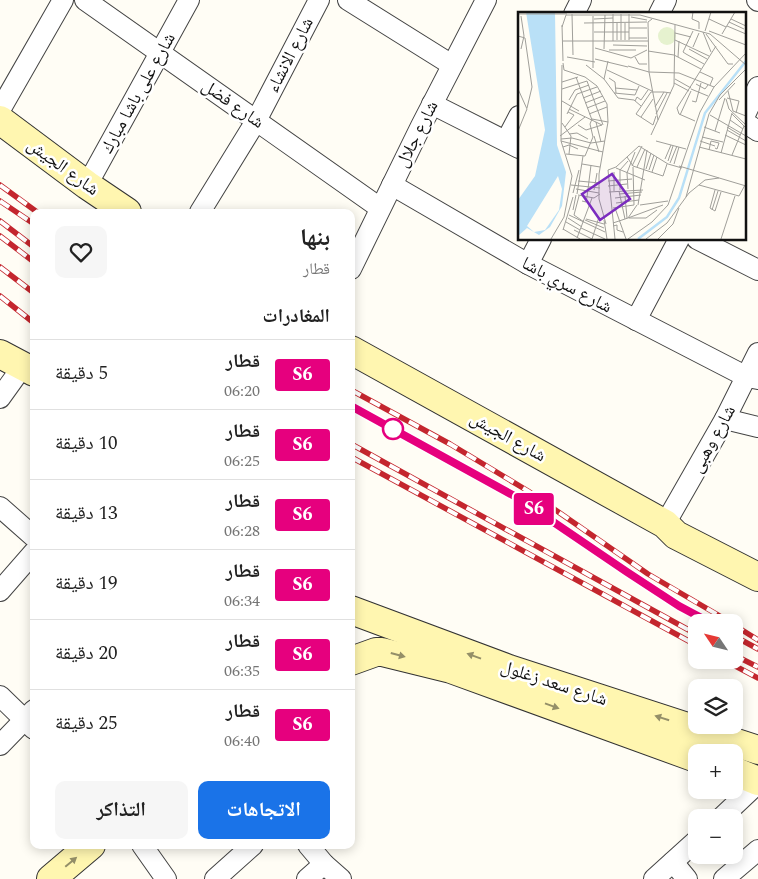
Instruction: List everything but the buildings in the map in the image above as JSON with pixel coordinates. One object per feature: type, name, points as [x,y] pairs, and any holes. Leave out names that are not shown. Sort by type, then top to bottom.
[{"type":"main road","name":"شارع الجيش","points":[[0,120],[123,209]]},
{"type":"main road","name":"شارع الجيش","points":[[355,352],[665,524],[676,535],[758,576]]},
{"type":"main road","name":"شارع الجيش","points":[[665,524],[673,522],[689,525],[758,558]]},
{"type":"main road","name":"شارع سعد زغلول","points":[[355,611],[510,668],[758,750]]},
{"type":"main road","name":"شارع سعد زغلول","points":[[355,660],[376,652],[382,652],[451,669],[688,755]]},
{"type":"main road","points":[[743,775],[758,782]]},
{"type":"main road","points":[[50,879],[86,849]]},
{"type":"street","points":[[0,110],[62,0]]},
{"type":"street","name":"شارع فضل","points":[[85,0],[380,208]]},
{"type":"street","name":"شارع على باشا مبارك","points":[[87,185],[189,0]]},
{"type":"street","name":"شارع الانشاء","points":[[202,209],[256,121],[319,0]]},
{"type":"street","points":[[348,0],[452,65]]},
{"type":"street","name":"شارع جلال","points":[[355,261],[432,104],[486,0]]},
{"type":"street","points":[[575,12],[581,0]]},
{"type":"street","points":[[660,12],[666,0]]},
{"type":"street","points":[[746,113],[758,88]]},
{"type":"street","points":[[432,104],[512,145],[518,120]]},
{"type":"street","points":[[746,123],[758,131]]},
{"type":"street","name":"شارع سري باشا","points":[[392,185],[528,264],[752,378]]},
{"type":"street","points":[[528,264],[540,240]]},
{"type":"street","points":[[636,320],[678,240]]},
{"type":"street","points":[[699,240],[758,270]]},
{"type":"street","name":"شارع وهبى","points":[[665,524],[725,419],[752,378],[758,354]]},
{"type":"street","points":[[0,398],[19,364]]},
{"type":"street","points":[[725,419],[758,427]]},
{"type":"street","points":[[0,507],[30,533]]},
{"type":"street","points":[[0,590],[30,556]]},
{"type":"street","points":[[0,696],[30,718]]},
{"type":"street","points":[[0,745],[30,720]]},
{"type":"street","points":[[730,809],[758,782]]},
{"type":"street","points":[[144,849],[160,877]]},
{"type":"street","points":[[215,879],[249,849]]},
{"type":"street","points":[[311,849],[340,879]]},
{"type":"street","points":[[654,879],[688,849]]},
{"type":"street","points":[[724,879],[758,850]]},
{"type":"street","points":[[674,862],[687,879]]},
{"type":"street","points":[[307,879],[324,864]]},
{"type":"railway","points":[[0,185],[33,209]]},
{"type":"railway","points":[[0,201],[30,221]]},
{"type":"railway","points":[[0,221],[30,244]]},
{"type":"railway","points":[[0,236],[30,259]]},
{"type":"railway","points":[[0,267],[30,290]]},
{"type":"railway","points":[[0,296],[30,320]]},
{"type":"railway","points":[[355,392],[450,444],[528,491],[648,574],[716,614]]},
{"type":"railway","points":[[355,408],[518,498],[627,572],[694,614]]},
{"type":"railway","points":[[355,446],[688,630]]},
{"type":"railway","points":[[355,459],[688,641]]},
{"type":"railway","points":[[743,631],[758,640]]},
{"type":"railway","points":[[743,641],[758,649]]},
{"type":"railway","points":[[743,660],[758,667]]},
{"type":"railway","points":[[741,669],[758,678]]},
{"type":"train","name":"S6","points":[[355,408],[518,498],[627,572],[694,614]]}]
